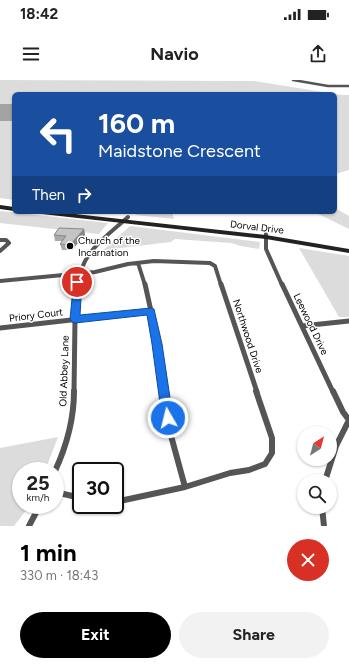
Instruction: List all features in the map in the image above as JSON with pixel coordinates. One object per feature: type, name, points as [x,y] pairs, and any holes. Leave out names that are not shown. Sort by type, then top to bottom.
[{"type":"main road","points":[[0,203],[12,205]]},
{"type":"main road","points":[[0,207],[12,209]]},
{"type":"main road","name":"Dorval Drive","points":[[66,214],[318,240],[349,246]]},
{"type":"main road","name":"Dorval Drive","points":[[93,214],[125,219]]},
{"type":"main road","name":"Dorval Drive","points":[[266,235],[349,251]]},
{"type":"street","points":[[293,80],[310,84],[349,86]]},
{"type":"street","points":[[310,84],[313,80]]},
{"type":"street","name":"Old Abbey Lane","points":[[59,462],[65,449],[72,420],[74,401],[75,319],[79,274],[90,251],[125,219]]},
{"type":"street","name":"Leewood Drive","points":[[266,235],[266,249],[273,266],[343,412],[349,420]]},
{"type":"street","points":[[0,240],[6,240],[9,243],[0,251]]},
{"type":"street","name":"Northwood Drive","points":[[0,281],[79,274],[138,263],[167,260],[187,263],[210,263],[215,266],[272,438],[272,453],[265,464],[250,470],[185,487]]},
{"type":"street","points":[[124,500],[185,487],[170,432],[151,311],[146,286],[138,263]]},
{"type":"street","name":"Priory Court","points":[[0,328],[151,311]]},
{"type":"street","points":[[302,326],[349,321]]},
{"type":"street","points":[[327,474],[336,446],[349,420]]},
{"type":"street","points":[[29,526],[35,514]]},
{"type":"street","points":[[323,514],[324,526]]},
{"type":"shaded area","points":[[0,80],[254,81],[323,92],[12,92],[12,200],[0,198]]},
{"type":"shaded area","points":[[337,94],[349,95],[349,170],[337,173]]},
{"type":"shaded area","points":[[0,104],[12,104],[12,121],[0,121]]},
{"type":"shaded area","points":[[337,209],[349,216],[349,229],[318,214],[337,214]]},
{"type":"shaded area","points":[[0,211],[12,212],[12,214],[27,214],[108,223],[99,234],[0,223]]},
{"type":"shaded area","points":[[173,214],[174,219],[136,215]]},
{"type":"shaded area","points":[[130,226],[260,242],[259,249],[231,243],[175,239],[171,242],[120,248],[100,253]]},
{"type":"shaded area","points":[[299,248],[349,256],[349,317],[339,317]]},
{"type":"shaded area","points":[[58,437],[48,462],[12,462],[12,514],[23,514],[14,526],[0,526],[0,448]]},
{"type":"building","points":[[59,228],[84,229],[70,245],[60,244],[66,236],[54,235]]},
{"type":"place","name":"Church of the Incarnation","points":[[70,246]]},
{"type":"route","points":[[77,282],[75,319],[151,311],[168,418]]}]
